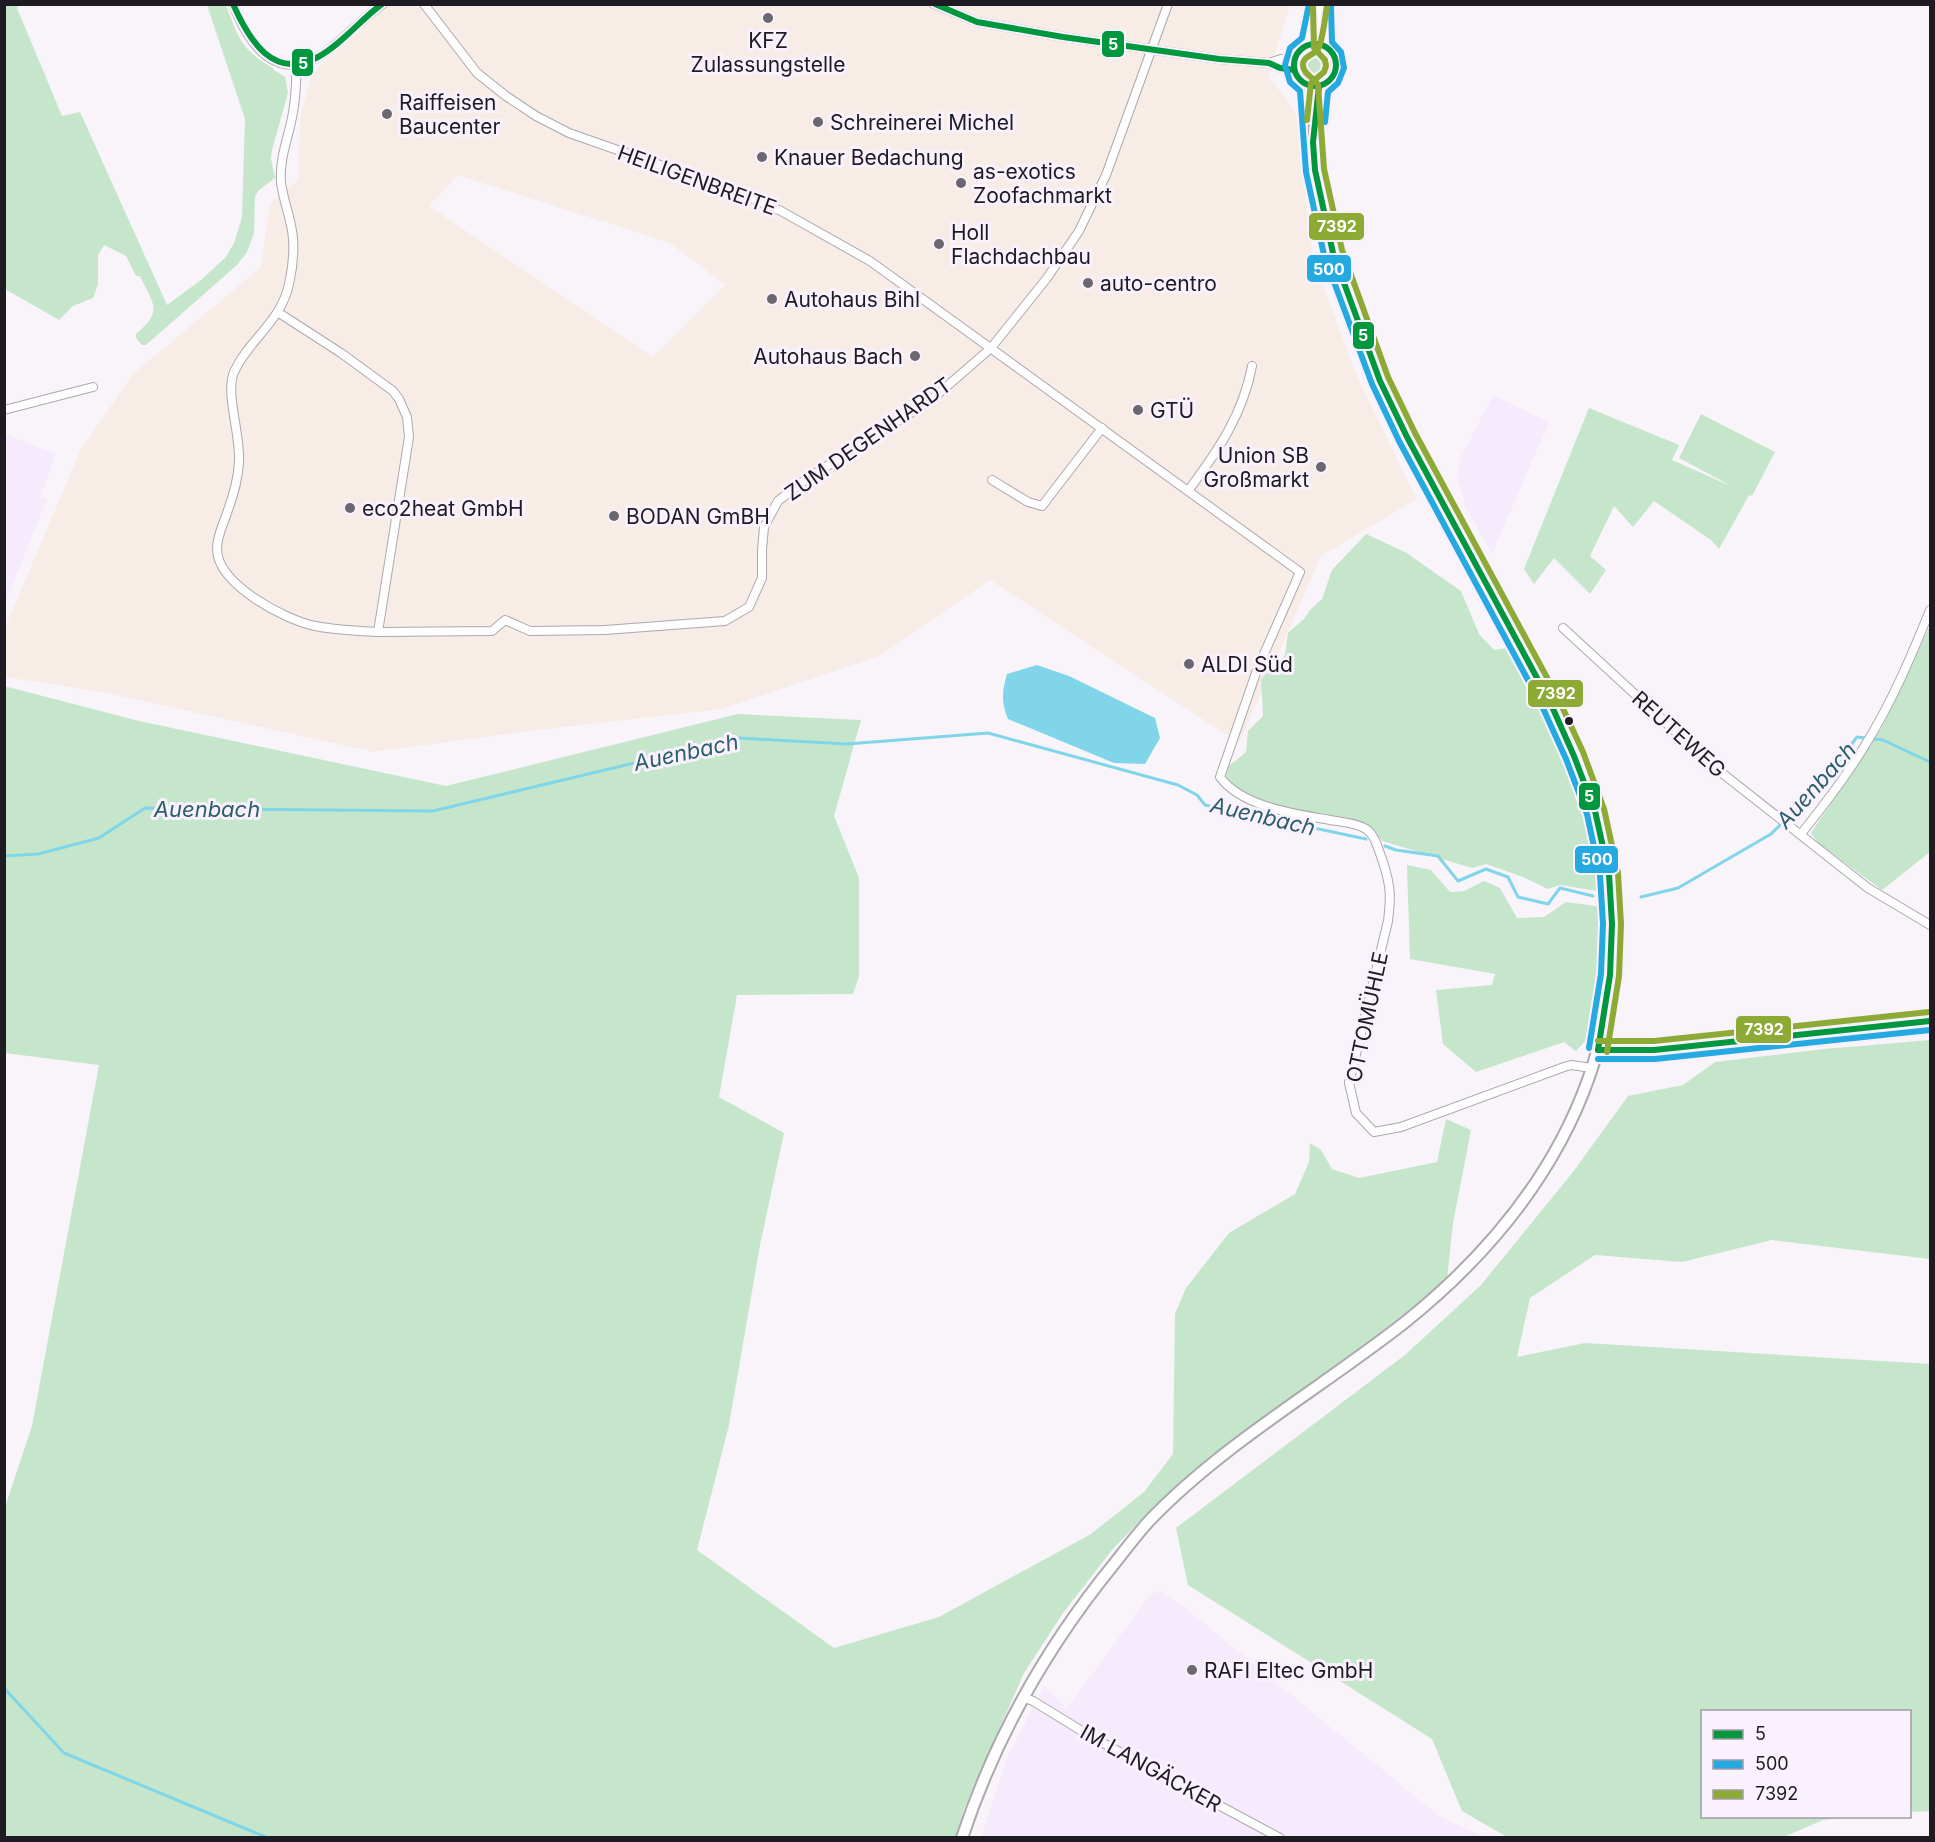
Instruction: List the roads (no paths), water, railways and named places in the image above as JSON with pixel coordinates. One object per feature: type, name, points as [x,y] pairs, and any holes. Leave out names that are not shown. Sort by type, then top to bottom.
[{"type":"main road","points":[[1310,44],[1320,4]]},
{"type":"main road","points":[[1320,4],[1323,46]]},
{"type":"main road","points":[[1310,44],[1323,46],[1333,54],[1336,67],[1330,79],[1314,86],[1298,79],[1294,70],[1295,57],[1299,50],[1310,44]]},
{"type":"main road","points":[[962,1838],[986,1775],[1023,1697],[1057,1641],[1149,1521],[1186,1486],[1236,1446],[1404,1322],[1475,1258],[1510,1219],[1540,1178],[1573,1119],[1598,1050],[1608,1006],[1613,937],[1605,848],[1594,807],[1550,702],[1418,457],[1380,381],[1333,253],[1316,170],[1313,142],[1314,86]]},
{"type":"main road","points":[[1598,1050],[1654,1050],[1930,1022]]},
{"type":"street","points":[[233,4],[248,38],[260,52],[278,63],[297,65],[313,60],[335,45],[383,4]]},
{"type":"street","name":"HEILIGENBREITE","points":[[424,4],[477,73],[536,116],[569,133],[740,193],[781,211],[870,261],[1300,572],[1257,670],[1220,777]]},
{"type":"street","points":[[934,4],[977,22],[1151,50],[1269,63],[1280,68],[1294,70]]},
{"type":"street","name":"ZUM DEGENHARDT","points":[[378,632],[492,631],[505,620],[530,631],[616,629],[724,621],[749,607],[762,578],[764,527],[778,501],[805,480],[931,400],[991,348],[1047,278],[1079,231],[1106,175],[1168,4]]},
{"type":"street","points":[[1269,63],[1295,57]]},
{"type":"street","points":[[279,313],[342,353],[385,384],[399,399],[407,417],[408,448],[378,632],[313,626],[281,613],[259,600],[228,575],[217,555],[219,533],[236,485],[240,460],[232,388],[233,378],[235,371],[254,344],[279,313],[289,285],[294,240],[281,181],[284,145],[294,108],[297,65]]},
{"type":"street","points":[[1188,491],[1226,439],[1248,386],[1251,366]]},
{"type":"street","points":[[4,410],[93,387]]},
{"type":"street","points":[[992,480],[1028,502],[1042,506],[1102,428]]},
{"type":"street","points":[[1801,834],[1837,789],[1878,723],[1930,610]]},
{"type":"street","name":"REUTEWEG","points":[[1563,628],[1713,766],[1868,888],[1930,925]]},
{"type":"street","name":"OTTOMÜHLE","points":[[1220,777],[1234,792],[1252,801],[1302,815],[1351,824],[1366,829],[1373,837],[1388,877],[1392,895],[1388,921],[1349,1083],[1356,1113],[1374,1132],[1401,1127],[1564,1067],[1571,1065],[1592,1068]]},
{"type":"street","name":"IM LANGÄCKER","points":[[1023,1697],[1090,1736],[1280,1838]]},
{"type":"water","points":[[1037,665],[1069,676],[1155,718],[1160,738],[1145,764],[1114,763],[1008,719],[1003,697],[1007,674]]},
{"type":"waterway","name":"Auenbach","points":[[4,856],[38,854],[99,838],[145,808],[433,811],[739,738],[847,744],[988,733],[1178,785],[1197,795],[1205,805],[1366,839]]},
{"type":"waterway","name":"Auenbach","points":[[1641,897],[1678,888],[1771,834],[1817,789],[1857,737],[1883,740],[1930,762]]},
{"type":"waterway","name":"Auenbach","points":[[1385,846],[1396,850],[1438,856],[1458,881],[1486,869],[1508,877],[1518,897],[1548,904],[1560,888],[1593,896]]},
{"type":"waterway","points":[[4,1688],[64,1753],[268,1838]]},
{"type":"place","name":"KFZ Zulassungstelle","points":[[768,18]]},
{"type":"place","name":"Raiffeisen Baucenter","points":[[387,114]]},
{"type":"place","name":"Schreinerei Michel","points":[[818,122]]},
{"type":"place","name":"Knauer Bedachung","points":[[762,157]]},
{"type":"place","name":"as-exotics Zoofachmarkt","points":[[961,183]]},
{"type":"place","name":"Holl Flachdachbau","points":[[939,244]]},
{"type":"place","name":"auto-centro","points":[[1088,283]]},
{"type":"place","name":"Autohaus Bihl","points":[[772,299]]},
{"type":"place","name":"Autohaus Bach","points":[[915,356]]},
{"type":"place","name":"GTÜ","points":[[1138,410]]},
{"type":"place","name":"Union SB Großmarkt","points":[[1321,467]]},
{"type":"place","name":"eco2heat GmbH","points":[[350,508]]},
{"type":"place","name":"BODAN GmBH","points":[[614,516]]},
{"type":"place","name":"ALDI Süd","points":[[1189,664]]},
{"type":"place","name":"RAFI Eltec GmbH","points":[[1192,1670]]}]
